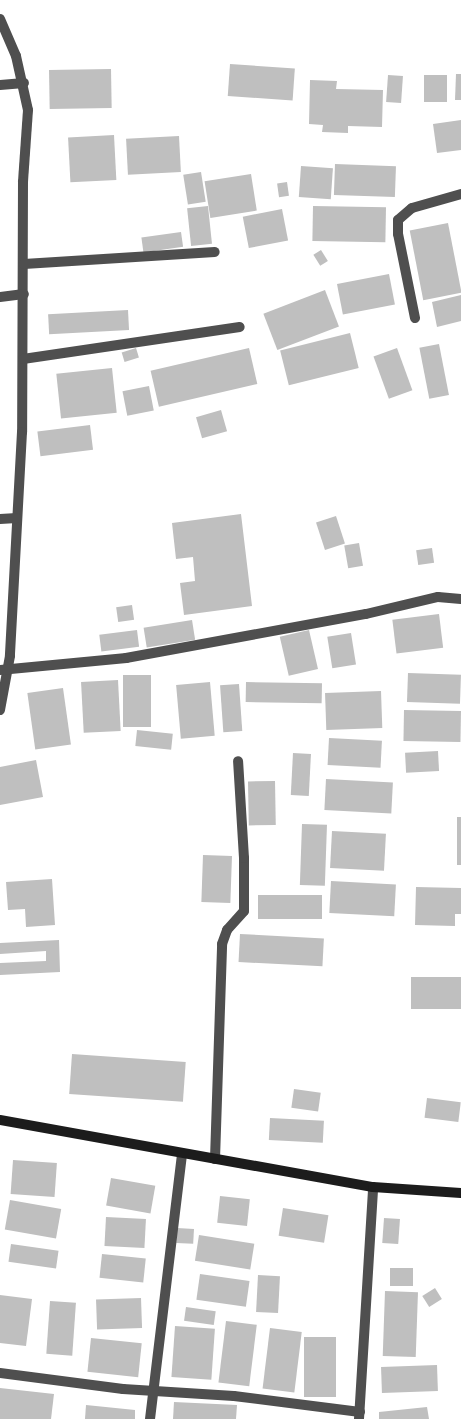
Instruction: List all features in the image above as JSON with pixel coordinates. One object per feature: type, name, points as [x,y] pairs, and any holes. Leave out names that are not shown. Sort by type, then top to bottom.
[{"type":"street","points":[[0,19],[24,83],[28,110],[22,182],[24,294],[17,518],[0,710]]},
{"type":"street","points":[[0,85],[24,83]]},
{"type":"street","points":[[415,318],[398,234],[398,220],[412,208],[461,194]]},
{"type":"street","points":[[24,264],[215,252]]},
{"type":"street","points":[[0,297],[24,294]]},
{"type":"street","points":[[23,359],[240,327]]},
{"type":"street","points":[[0,519],[17,518]]},
{"type":"street","points":[[4,670],[126,658],[357,616],[438,597],[461,600]]},
{"type":"street","points":[[215,1159],[222,944],[227,930],[244,911],[244,858],[238,761]]},
{"type":"street","points":[[0,1120],[182,1155],[215,1159],[373,1188],[461,1193]]},
{"type":"street","points":[[150,1419],[182,1155]]},
{"type":"street","points":[[0,1373],[152,1391],[234,1396],[359,1415],[373,1188]]},
{"type":"building","points":[[230,64],[295,69],[293,100],[228,96]]},
{"type":"building","points":[[111,69],[112,108],[50,109],[49,70]]},
{"type":"building","points":[[456,74],[461,74],[461,100],[455,100]]},
{"type":"building","points":[[388,75],[403,76],[401,103],[386,102]]},
{"type":"building","points":[[424,75],[447,75],[447,102],[424,102]]},
{"type":"building","points":[[310,80],[337,81],[336,89],[383,90],[382,127],[348,126],[348,133],[322,132],[323,125],[309,124]]},
{"type":"building","points":[[461,120],[461,150],[437,153],[433,124]]},
{"type":"building","points":[[114,135],[116,180],[70,182],[68,137]]},
{"type":"building","points":[[179,136],[181,172],[128,175],[126,139]]},
{"type":"building","points":[[335,164],[396,166],[395,197],[334,195]]},
{"type":"building","points":[[301,166],[333,168],[331,199],[299,197]]},
{"type":"building","points":[[201,172],[206,202],[188,204],[183,175]]},
{"type":"building","points":[[251,174],[257,211],[210,218],[205,181]]},
{"type":"building","points":[[287,182],[289,196],[279,197],[277,183]]},
{"type":"building","points":[[208,206],[212,244],[191,246],[187,208]]},
{"type":"building","points":[[313,206],[386,207],[385,242],[312,241]]},
{"type":"building","points":[[282,209],[288,240],[249,248],[243,217]]},
{"type":"building","points":[[448,223],[461,293],[423,300],[410,230]]},
{"type":"building","points":[[181,232],[183,247],[143,252],[141,238]]},
{"type":"building","points":[[321,250],[328,261],[320,266],[313,255]]},
{"type":"building","points":[[389,274],[395,304],[343,315],[337,284]]},
{"type":"building","points":[[325,290],[339,326],[277,350],[263,314]]},
{"type":"building","points":[[461,295],[461,321],[437,327],[432,302]]},
{"type":"building","points":[[128,310],[129,330],[49,334],[48,314]]},
{"type":"building","points":[[350,333],[359,368],[289,385],[280,350]]},
{"type":"building","points":[[439,344],[449,395],[429,399],[419,348]]},
{"type":"building","points":[[136,348],[139,358],[125,362],[122,352]]},
{"type":"building","points":[[249,348],[257,384],[159,407],[151,371]]},
{"type":"building","points":[[397,348],[412,390],[389,399],[374,357]]},
{"type":"building","points":[[112,368],[117,413],[61,419],[56,374]]},
{"type":"building","points":[[149,386],[154,411],[127,416],[122,391]]},
{"type":"building","points":[[221,410],[227,431],[202,438],[196,417]]},
{"type":"building","points":[[90,425],[93,450],[40,456],[37,431]]},
{"type":"building","points":[[241,514],[252,606],[184,615],[180,583],[195,581],[193,557],[176,559],[172,523]]},
{"type":"building","points":[[336,516],[345,544],[325,550],[316,522]]},
{"type":"building","points":[[359,543],[363,566],[348,568],[344,546]]},
{"type":"building","points":[[432,548],[434,563],[418,565],[416,550]]},
{"type":"building","points":[[132,605],[134,620],[118,622],[116,607]]},
{"type":"building","points":[[439,614],[443,648],[396,653],[392,620]]},
{"type":"building","points":[[192,620],[195,640],[147,647],[144,628]]},
{"type":"building","points":[[137,630],[139,647],[101,652],[99,635]]},
{"type":"building","points":[[309,630],[318,669],[289,676],[280,637]]},
{"type":"building","points":[[351,633],[356,665],[332,668],[327,637]]},
{"type":"building","points":[[408,673],[461,675],[460,704],[407,702]]},
{"type":"building","points":[[123,675],[151,675],[151,727],[123,727]]},
{"type":"building","points":[[118,680],[121,731],[84,733],[81,682]]},
{"type":"building","points":[[210,682],[215,736],[181,739],[176,685]]},
{"type":"building","points":[[246,682],[322,683],[322,703],[246,702]]},
{"type":"building","points":[[239,684],[242,731],[223,732],[220,685]]},
{"type":"building","points":[[63,688],[71,744],[35,749],[27,693]]},
{"type":"building","points":[[381,691],[382,728],[326,730],[325,693]]},
{"type":"building","points":[[404,710],[461,711],[460,742],[403,741]]},
{"type":"building","points":[[137,730],[173,734],[171,750],[135,746]]},
{"type":"building","points":[[329,738],[382,741],[381,768],[328,765]]},
{"type":"building","points":[[438,751],[439,771],[406,773],[405,753]]},
{"type":"building","points":[[293,753],[311,754],[309,796],[291,795]]},
{"type":"building","points":[[36,760],[43,797],[0,805],[0,767]]},
{"type":"building","points":[[326,779],[393,783],[391,813],[324,810]]},
{"type":"building","points":[[248,781],[275,781],[276,825],[249,825]]},
{"type":"building","points":[[457,817],[461,817],[461,865],[457,865]]},
{"type":"building","points":[[302,824],[327,825],[325,886],[300,885]]},
{"type":"building","points":[[332,831],[386,834],[384,871],[330,868]]},
{"type":"building","points":[[203,855],[232,856],[230,903],[201,902]]},
{"type":"building","points":[[52,879],[55,925],[26,927],[25,909],[8,910],[6,882]]},
{"type":"building","points":[[331,881],[396,884],[394,916],[329,913]]},
{"type":"building","points":[[416,887],[461,888],[461,914],[455,914],[455,926],[415,925]]},
{"type":"building","points":[[258,895],[322,895],[322,919],[258,919]]},
{"type":"building","points":[[240,934],[324,938],[322,966],[239,962]]},
{"type":"building","points":[[59,940],[60,972],[0,975],[0,963],[46,961],[46,951],[0,954],[0,943]]},
{"type":"building","points":[[411,977],[461,977],[461,1009],[411,1009]]},
{"type":"building","points":[[72,1054],[186,1062],[183,1102],[69,1094]]},
{"type":"building","points":[[294,1089],[321,1093],[318,1112],[291,1108]]},
{"type":"building","points":[[427,1098],[461,1102],[458,1122],[425,1118]]},
{"type":"building","points":[[270,1118],[324,1121],[323,1143],[269,1140]]},
{"type":"building","points":[[13,1160],[57,1163],[55,1197],[11,1194]]},
{"type":"building","points":[[111,1178],[155,1186],[150,1213],[106,1206]]},
{"type":"building","points":[[220,1196],[250,1199],[247,1226],[217,1223]]},
{"type":"building","points":[[10,1200],[61,1209],[56,1239],[5,1230]]},
{"type":"building","points":[[283,1208],[328,1215],[324,1243],[279,1236]]},
{"type":"building","points":[[106,1217],[146,1219],[144,1248],[104,1246]]},
{"type":"building","points":[[384,1218],[400,1219],[398,1244],[382,1243]]},
{"type":"building","points":[[177,1228],[194,1229],[193,1244],[176,1243]]},
{"type":"building","points":[[199,1235],[254,1244],[250,1269],[195,1261]]},
{"type":"building","points":[[11,1244],[59,1251],[56,1269],[8,1262]]},
{"type":"building","points":[[102,1254],[146,1259],[143,1282],[99,1278]]},
{"type":"building","points":[[390,1268],[413,1268],[413,1286],[390,1286]]},
{"type":"building","points":[[200,1274],[250,1281],[246,1307],[196,1300]]},
{"type":"building","points":[[258,1275],[280,1276],[278,1313],[256,1312]]},
{"type":"building","points":[[435,1288],[442,1299],[429,1307],[422,1296]]},
{"type":"building","points":[[385,1291],[418,1292],[416,1357],[383,1356]]},
{"type":"building","points":[[0,1295],[32,1299],[26,1346],[0,1343]]},
{"type":"building","points":[[141,1298],[142,1328],[97,1330],[96,1300]]},
{"type":"building","points":[[50,1301],[76,1303],[72,1356],[46,1354]]},
{"type":"building","points":[[186,1307],[216,1311],[214,1325],[184,1321]]},
{"type":"building","points":[[226,1321],[257,1325],[249,1386],[218,1383]]},
{"type":"building","points":[[175,1326],[215,1329],[211,1380],[171,1377]]},
{"type":"building","points":[[270,1328],[302,1332],[294,1392],[263,1389]]},
{"type":"building","points":[[304,1337],[336,1337],[336,1397],[304,1397]]},
{"type":"building","points":[[91,1338],[142,1343],[138,1377],[87,1372]]},
{"type":"building","points":[[437,1365],[438,1391],[382,1393],[381,1367]]},
{"type":"building","points":[[0,1388],[54,1394],[51,1419],[0,1419]]},
{"type":"building","points":[[174,1402],[237,1405],[236,1419],[173,1419]]},
{"type":"building","points":[[86,1405],[135,1410],[135,1419],[85,1419]]},
{"type":"building","points":[[427,1407],[429,1419],[379,1419],[379,1412]]}]
